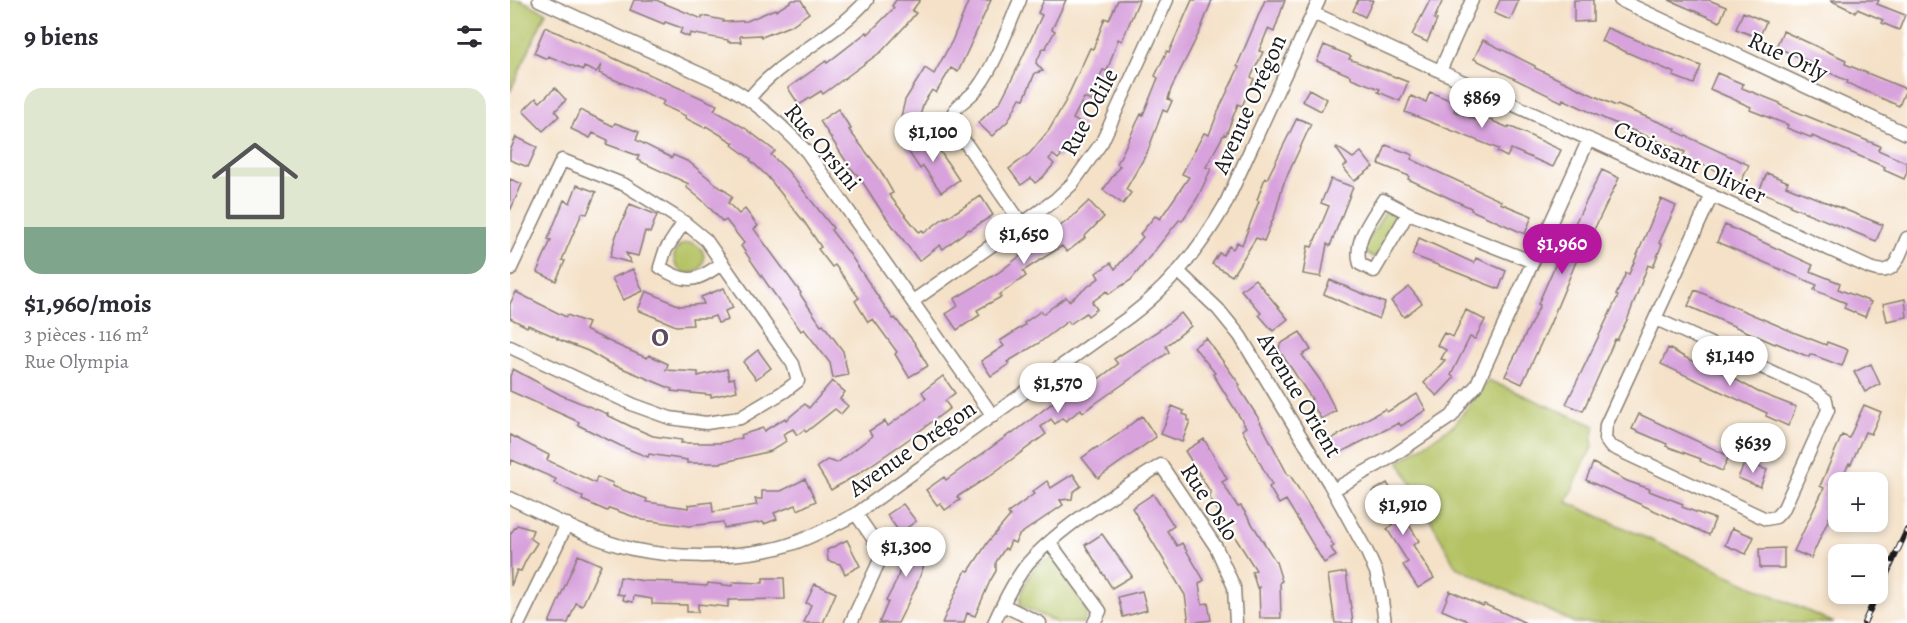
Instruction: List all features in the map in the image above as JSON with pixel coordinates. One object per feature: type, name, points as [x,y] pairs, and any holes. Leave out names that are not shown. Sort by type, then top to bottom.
[{"type":"street","name":"Rue Orsini","points":[[539,0],[712,79],[748,99],[780,124],[807,152],[993,416]]},
{"type":"street","points":[[748,99],[766,80],[846,21],[867,0]]},
{"type":"street","points":[[1020,0],[985,78],[970,97],[951,114],[951,122],[1022,224]]},
{"type":"street","name":"Rue Odile","points":[[913,301],[1056,199],[1072,184],[1102,142],[1167,0]]},
{"type":"street","name":"Avenue Orégon","points":[[510,498],[593,536],[631,548],[678,556],[769,550],[813,535],[856,514],[1140,309],[1179,272],[1226,206],[1319,0]]},
{"type":"street","points":[[1440,71],[1472,0]]},
{"type":"street","name":"Rue Orly","points":[[1620,0],[1907,134]]},
{"type":"street","name":"Croissant Olivier","points":[[1313,13],[1878,271],[1888,271],[1895,265],[1907,238]]},
{"type":"street","points":[[1333,490],[1388,459],[1452,416],[1476,386],[1589,139]]},
{"type":"street","points":[[510,270],[562,160],[625,185],[684,222],[706,240],[794,364],[798,381],[740,418],[706,423],[670,418],[634,405],[510,347]]},
{"type":"street","points":[[1656,319],[1816,392],[1826,400],[1828,410],[1784,508],[1776,518],[1766,519],[1610,446],[1605,439],[1606,425],[1712,195]]},
{"type":"street","points":[[1408,213],[1374,270],[1360,264],[1357,255],[1358,245],[1383,200],[1408,213],[1533,262]]},
{"type":"street","points":[[684,222],[665,251],[660,267],[685,280],[703,278],[722,263]]},
{"type":"street","name":"Avenue Orient","points":[[1179,272],[1218,309],[1240,336],[1333,490],[1376,572],[1385,623]]},
{"type":"street","name":"Rue Oslo","points":[[994,623],[1002,605],[1027,564],[1101,502],[1161,465],[1216,548],[1234,587],[1236,623]]},
{"type":"street","points":[[851,623],[883,553],[856,514]]},
{"type":"street","points":[[519,623],[567,524]]},
{"type":"street","points":[[1050,543],[1100,611],[1094,623]]},
{"type":"street","points":[[1002,605],[1040,623]]},
{"type":"green space","points":[[510,0],[520,0],[546,12],[510,92]]},
{"type":"green space","points":[[1386,211],[1399,219],[1375,258],[1362,250]]},
{"type":"green space","points":[[689,243],[700,247],[704,258],[700,269],[689,273],[678,269],[674,258],[678,247]]},
{"type":"green space","points":[[1488,380],[1595,426],[1592,439],[1593,448],[1586,458],[1567,502],[1834,623],[1575,623],[1456,567],[1399,462],[1455,424]]},
{"type":"green space","points":[[1053,558],[1061,565],[1087,612],[1083,623],[1057,623],[1020,605],[1029,576],[1039,564]]},
{"type":"building","points":[[634,0],[656,0],[702,19],[702,16],[723,20],[723,22],[747,21],[775,9],[776,11],[793,0],[801,0],[809,13],[792,25],[762,37],[761,35],[740,36],[741,42],[728,42],[728,40],[690,33],[689,37],[680,33],[682,28],[665,22],[664,24],[630,10]]},
{"type":"building","points":[[896,0],[920,0],[912,11],[916,13],[907,24],[882,51],[823,94],[821,91],[799,105],[788,88],[826,61],[827,63],[867,32],[868,34],[894,8],[892,6]]},
{"type":"building","points":[[969,0],[991,0],[958,72],[951,68],[936,93],[932,90],[924,102],[917,126],[900,121],[905,100],[925,68],[934,74],[952,41]]},
{"type":"building","points":[[1044,0],[1066,0],[1052,29],[1055,31],[1036,63],[1043,71],[1035,73],[1024,99],[1020,98],[1008,121],[992,136],[978,123],[1000,102],[1042,15],[1038,13]]},
{"type":"building","points":[[1118,0],[1139,0],[1122,41],[1118,39],[1107,71],[1103,70],[1092,101],[1084,98],[1073,119],[1084,125],[1077,138],[1058,159],[1053,155],[1049,159],[1054,164],[1043,177],[1035,183],[1031,178],[1021,185],[1009,169],[1030,153],[1049,130],[1090,48],[1093,49],[1105,18],[1109,20]]},
{"type":"building","points":[[1192,0],[1212,0],[1200,31],[1171,89],[1168,99],[1172,101],[1167,112],[1163,110],[1147,153],[1126,189],[1131,193],[1123,204],[1103,190],[1120,166],[1117,164],[1141,114],[1143,115],[1158,78],[1155,76],[1167,51],[1169,52]]},
{"type":"building","points":[[1265,0],[1285,0],[1274,32],[1268,29],[1259,51],[1263,52],[1251,77],[1254,79],[1242,106],[1238,104],[1226,135],[1224,134],[1206,167],[1211,169],[1198,197],[1182,221],[1180,219],[1131,280],[1109,294],[1107,291],[1092,302],[1097,309],[1088,316],[1086,313],[1070,324],[1068,321],[1039,343],[1007,362],[1009,364],[991,376],[981,361],[1004,346],[1000,341],[1025,325],[1024,323],[1041,311],[1043,314],[1066,297],[1069,301],[1099,278],[1096,273],[1111,263],[1115,269],[1143,237],[1140,234],[1155,216],[1160,219],[1189,177],[1182,174],[1204,133],[1209,135]]},
{"type":"building","points":[[1358,0],[1373,0],[1365,17],[1353,11]]},
{"type":"building","points":[[1430,0],[1443,0],[1427,42],[1412,35]]},
{"type":"building","points":[[1500,0],[1519,0],[1510,20],[1494,13]]},
{"type":"building","points":[[1574,0],[1593,0],[1593,21],[1574,22]]},
{"type":"building","points":[[1669,0],[1709,0],[1726,7],[1720,22]]},
{"type":"building","points":[[1830,0],[1879,0],[1877,4],[1905,15],[1899,30],[1882,23],[1883,20],[1857,9],[1855,12]]},
{"type":"building","points":[[1743,12],[1766,22],[1759,38],[1736,29]]},
{"type":"building","points":[[545,27],[717,105],[714,110],[745,128],[775,151],[771,155],[787,170],[833,228],[831,230],[893,319],[895,318],[914,342],[928,366],[909,377],[895,354],[897,352],[873,319],[868,322],[855,301],[859,298],[835,265],[832,267],[818,249],[821,247],[805,223],[767,176],[751,159],[732,145],[734,143],[706,126],[705,128],[662,105],[664,101],[599,73],[602,65],[596,72],[584,67],[583,70],[534,53]]},
{"type":"building","points":[[1607,28],[1701,66],[1694,84],[1673,76],[1675,73],[1601,41]]},
{"type":"building","points":[[1783,31],[1846,60],[1845,64],[1906,89],[1899,106],[1776,47]]},
{"type":"building","points":[[1483,40],[1535,68],[1616,106],[1676,129],[1675,131],[1749,165],[1741,182],[1683,156],[1685,152],[1563,99],[1562,102],[1474,59]]},
{"type":"building","points":[[1324,45],[1351,56],[1349,59],[1408,82],[1400,101],[1378,92],[1380,89],[1317,61]]},
{"type":"building","points":[[1717,73],[1743,84],[1742,88],[1880,146],[1878,150],[1907,163],[1904,179],[1884,170],[1885,167],[1812,136],[1812,138],[1787,128],[1788,125],[1750,110],[1751,107],[1710,89]]},
{"type":"building","points":[[555,88],[566,100],[555,111],[559,116],[543,131],[523,111],[536,98],[540,102]]},
{"type":"building","points":[[1309,89],[1327,99],[1321,111],[1302,101]]},
{"type":"building","points":[[1430,92],[1457,103],[1454,111],[1483,123],[1485,118],[1509,128],[1509,126],[1561,150],[1553,167],[1511,149],[1507,157],[1497,152],[1499,149],[1405,112],[1411,96],[1426,102]]},
{"type":"building","points":[[838,109],[851,129],[849,130],[880,170],[893,193],[889,195],[919,232],[922,230],[924,233],[945,217],[981,196],[993,215],[969,229],[943,249],[940,245],[919,261],[849,166],[820,121]]},
{"type":"building","points":[[580,110],[613,126],[615,123],[639,132],[636,140],[672,158],[673,155],[689,162],[732,197],[728,203],[739,214],[745,209],[758,226],[754,229],[801,293],[821,325],[823,324],[843,351],[848,375],[833,378],[830,363],[804,329],[801,331],[741,246],[744,243],[726,220],[723,222],[686,187],[689,184],[637,160],[639,156],[606,144],[608,140],[593,133],[590,138],[571,129]]},
{"type":"building","points":[[1297,118],[1311,124],[1283,185],[1264,241],[1256,238],[1232,276],[1212,264],[1219,253],[1223,255],[1229,246],[1233,249],[1237,242],[1242,245],[1265,178],[1267,179]]},
{"type":"building","points":[[924,136],[930,146],[936,145],[959,180],[941,192],[923,166],[920,169],[906,148]]},
{"type":"building","points":[[516,137],[537,147],[528,167],[510,160],[510,151]]},
{"type":"building","points":[[1386,145],[1413,155],[1411,159],[1501,201],[1500,203],[1532,216],[1525,234],[1408,179],[1409,176],[1379,164]]},
{"type":"building","points":[[1337,147],[1353,158],[1361,152],[1373,167],[1354,181],[1343,167],[1347,164]]},
{"type":"building","points":[[1602,170],[1619,178],[1589,240],[1586,238],[1522,384],[1505,376],[1540,305],[1538,304],[1564,245]]},
{"type":"building","points":[[1767,173],[1788,182],[1786,186],[1883,225],[1876,241],[1759,191]]},
{"type":"building","points":[[510,179],[522,184],[510,211]]},
{"type":"building","points":[[1331,179],[1353,187],[1330,246],[1327,244],[1321,277],[1303,274],[1308,246],[1312,247],[1329,206],[1321,203]]},
{"type":"building","points":[[577,185],[596,192],[587,214],[582,213],[562,260],[565,261],[556,281],[537,272],[551,240],[548,239],[564,200],[570,203]]},
{"type":"building","points":[[1661,199],[1676,206],[1659,243],[1662,244],[1653,267],[1648,265],[1628,318],[1617,340],[1615,339],[1583,411],[1566,404],[1618,296],[1616,295],[1626,273],[1629,274]]},
{"type":"building","points":[[1089,201],[1104,217],[1085,238],[1067,252],[1062,246],[1023,271],[1026,276],[999,295],[1001,297],[977,310],[980,315],[957,330],[946,314],[958,306],[954,299],[998,273],[1024,253],[1022,249],[1042,236],[1043,239]]},
{"type":"building","points":[[630,204],[657,215],[650,233],[645,231],[638,256],[626,253],[631,263],[610,257],[616,236]]},
{"type":"building","points":[[1725,225],[1813,265],[1810,271],[1840,283],[1838,289],[1871,302],[1865,317],[1844,308],[1846,303],[1814,290],[1817,285],[1717,242]]},
{"type":"building","points":[[1419,238],[1474,263],[1476,258],[1506,271],[1499,289],[1412,255]]},
{"type":"building","points":[[633,269],[643,291],[623,300],[612,278]]},
{"type":"building","points":[[1255,279],[1288,319],[1273,331],[1241,290]]},
{"type":"building","points":[[1330,280],[1385,303],[1379,319],[1324,294]]},
{"type":"building","points":[[1409,287],[1422,303],[1404,317],[1391,301]]},
{"type":"building","points":[[724,288],[733,308],[725,311],[728,320],[718,323],[715,316],[692,318],[693,325],[676,326],[638,310],[646,291],[680,306],[704,304],[701,297]]},
{"type":"building","points":[[1695,290],[1826,345],[1827,342],[1848,350],[1842,366],[1775,344],[1688,306]]},
{"type":"building","points":[[516,292],[566,317],[567,315],[588,323],[585,330],[647,358],[649,355],[668,364],[666,370],[698,372],[698,376],[727,369],[729,379],[734,378],[737,391],[711,397],[711,395],[671,391],[672,389],[605,361],[588,351],[528,325],[527,327],[510,318],[510,304]]},
{"type":"building","points":[[1905,299],[1907,317],[1887,321],[1883,304]]},
{"type":"building","points":[[1466,310],[1485,320],[1475,339],[1470,337],[1451,375],[1454,378],[1437,396],[1424,383],[1445,360],[1441,359],[1446,350],[1437,345],[1444,333],[1453,337]]},
{"type":"building","points":[[1181,313],[1191,326],[1166,346],[1169,352],[1083,412],[1081,409],[1066,421],[1062,418],[1055,424],[1051,419],[1041,427],[1046,434],[957,497],[960,500],[945,510],[940,503],[937,505],[926,490],[944,477],[946,480],[1063,395],[1065,397],[1086,382],[1089,386],[1118,364],[1114,359],[1161,329]]},
{"type":"building","points":[[1300,332],[1311,350],[1302,355],[1320,380],[1336,411],[1321,419],[1310,400],[1312,399],[1279,350],[1280,344]]},
{"type":"building","points":[[1206,338],[1240,385],[1238,386],[1257,416],[1288,475],[1334,546],[1331,548],[1336,556],[1324,563],[1286,500],[1279,504],[1269,487],[1272,485],[1242,430],[1246,427],[1213,374],[1215,373],[1194,347]]},
{"type":"building","points":[[1668,348],[1690,360],[1724,373],[1758,392],[1796,407],[1788,426],[1766,416],[1767,413],[1661,364]]},
{"type":"building","points":[[758,350],[771,368],[756,379],[743,362]]},
{"type":"building","points":[[1871,364],[1880,384],[1865,392],[1854,372]]},
{"type":"building","points":[[513,369],[561,395],[608,414],[632,427],[653,436],[682,440],[681,443],[721,443],[742,438],[741,435],[763,428],[764,431],[785,418],[786,420],[805,404],[809,408],[832,381],[845,392],[840,399],[848,406],[841,414],[835,409],[806,432],[804,430],[797,435],[793,429],[783,434],[786,441],[771,451],[721,463],[687,463],[687,460],[649,454],[648,457],[623,447],[578,425],[579,422],[510,391],[510,376]]},
{"type":"building","points":[[943,376],[955,393],[945,401],[950,408],[909,439],[831,490],[817,467],[827,460],[837,463],[872,436],[869,431],[885,421],[888,426],[926,398],[922,392]]},
{"type":"building","points":[[1417,394],[1426,410],[1401,426],[1399,423],[1339,453],[1331,439],[1385,409],[1387,412]]},
{"type":"building","points":[[1864,405],[1881,412],[1871,434],[1865,432],[1851,464],[1849,463],[1844,472],[1828,472],[1828,520],[1811,558],[1794,551],[1824,488],[1820,486],[1842,435],[1849,438]]},
{"type":"building","points":[[1172,406],[1184,411],[1183,414],[1188,416],[1190,421],[1182,442],[1161,434]]},
{"type":"building","points":[[1639,414],[1729,456],[1722,471],[1700,461],[1701,459],[1666,446],[1667,444],[1632,429]]},
{"type":"building","points":[[1142,416],[1156,437],[1098,478],[1082,458]]},
{"type":"building","points":[[510,435],[549,455],[547,460],[595,483],[597,477],[613,483],[612,486],[647,499],[646,502],[689,508],[688,505],[712,502],[713,512],[757,505],[755,499],[762,499],[762,491],[781,491],[805,479],[816,501],[798,510],[796,505],[774,513],[777,519],[764,524],[763,522],[724,528],[723,522],[689,526],[643,520],[609,508],[607,511],[582,500],[583,497],[554,483],[556,479],[512,460],[510,465]]},
{"type":"building","points":[[1204,439],[1227,479],[1222,482],[1238,507],[1241,506],[1276,562],[1282,581],[1280,582],[1281,618],[1260,618],[1259,587],[1257,588],[1252,572],[1256,570],[1208,495],[1211,493],[1185,451]]},
{"type":"building","points":[[1745,462],[1767,470],[1760,487],[1738,478]]},
{"type":"building","points":[[1593,463],[1627,481],[1683,504],[1682,507],[1715,519],[1709,535],[1586,480]]},
{"type":"building","points":[[1073,474],[1081,486],[1073,492],[1072,499],[1060,500],[1063,505],[1019,535],[1015,543],[1011,541],[1007,550],[1005,548],[996,562],[996,571],[975,616],[967,613],[964,623],[942,623],[966,570],[969,571],[988,542],[1010,516],[1008,513],[1034,494],[1032,492],[1047,481],[1051,488]]},
{"type":"building","points":[[1387,483],[1401,506],[1398,507],[1419,541],[1413,545],[1434,578],[1418,588],[1403,565],[1408,562],[1387,529],[1393,525],[1372,492]]},
{"type":"building","points":[[1153,494],[1174,526],[1167,531],[1177,546],[1182,543],[1204,580],[1199,584],[1202,604],[1208,603],[1211,620],[1189,623],[1185,595],[1132,508]]},
{"type":"building","points":[[903,504],[916,521],[900,533],[887,515]]},
{"type":"building","points":[[517,525],[533,530],[530,538],[537,543],[521,571],[517,570],[511,586],[510,534]]},
{"type":"building","points":[[1732,528],[1754,537],[1746,554],[1725,545]]},
{"type":"building","points":[[919,534],[919,538],[926,538],[927,557],[916,587],[898,623],[879,623],[905,554],[904,535]]},
{"type":"building","points":[[1102,534],[1132,576],[1112,588],[1085,545]]},
{"type":"building","points":[[847,540],[860,566],[845,574],[840,564],[828,561],[827,550]]},
{"type":"building","points":[[1784,548],[1784,568],[1760,568],[1759,549]]},
{"type":"building","points":[[578,555],[601,565],[582,606],[576,603],[568,623],[549,623]]},
{"type":"building","points":[[1346,572],[1353,623],[1335,623],[1328,575]]},
{"type":"building","points":[[620,577],[707,586],[708,583],[732,586],[733,582],[763,583],[763,578],[784,578],[785,599],[728,600],[728,607],[698,604],[698,612],[687,612],[687,605],[652,604],[652,599],[634,596],[633,602],[623,600],[624,595],[617,594]]},
{"type":"building","points":[[815,584],[836,593],[823,623],[804,623],[811,605],[806,603]]},
{"type":"building","points":[[1142,591],[1147,610],[1123,617],[1118,597]]},
{"type":"building","points":[[1450,591],[1526,623],[1473,623],[1451,614],[1442,610]]},
{"type":"railway","points":[[1888,571],[1907,530]]},
{"type":"railway","points":[[1864,623],[1873,604]]},
{"type":"district","name":"O","points":[[660,337]]}]
